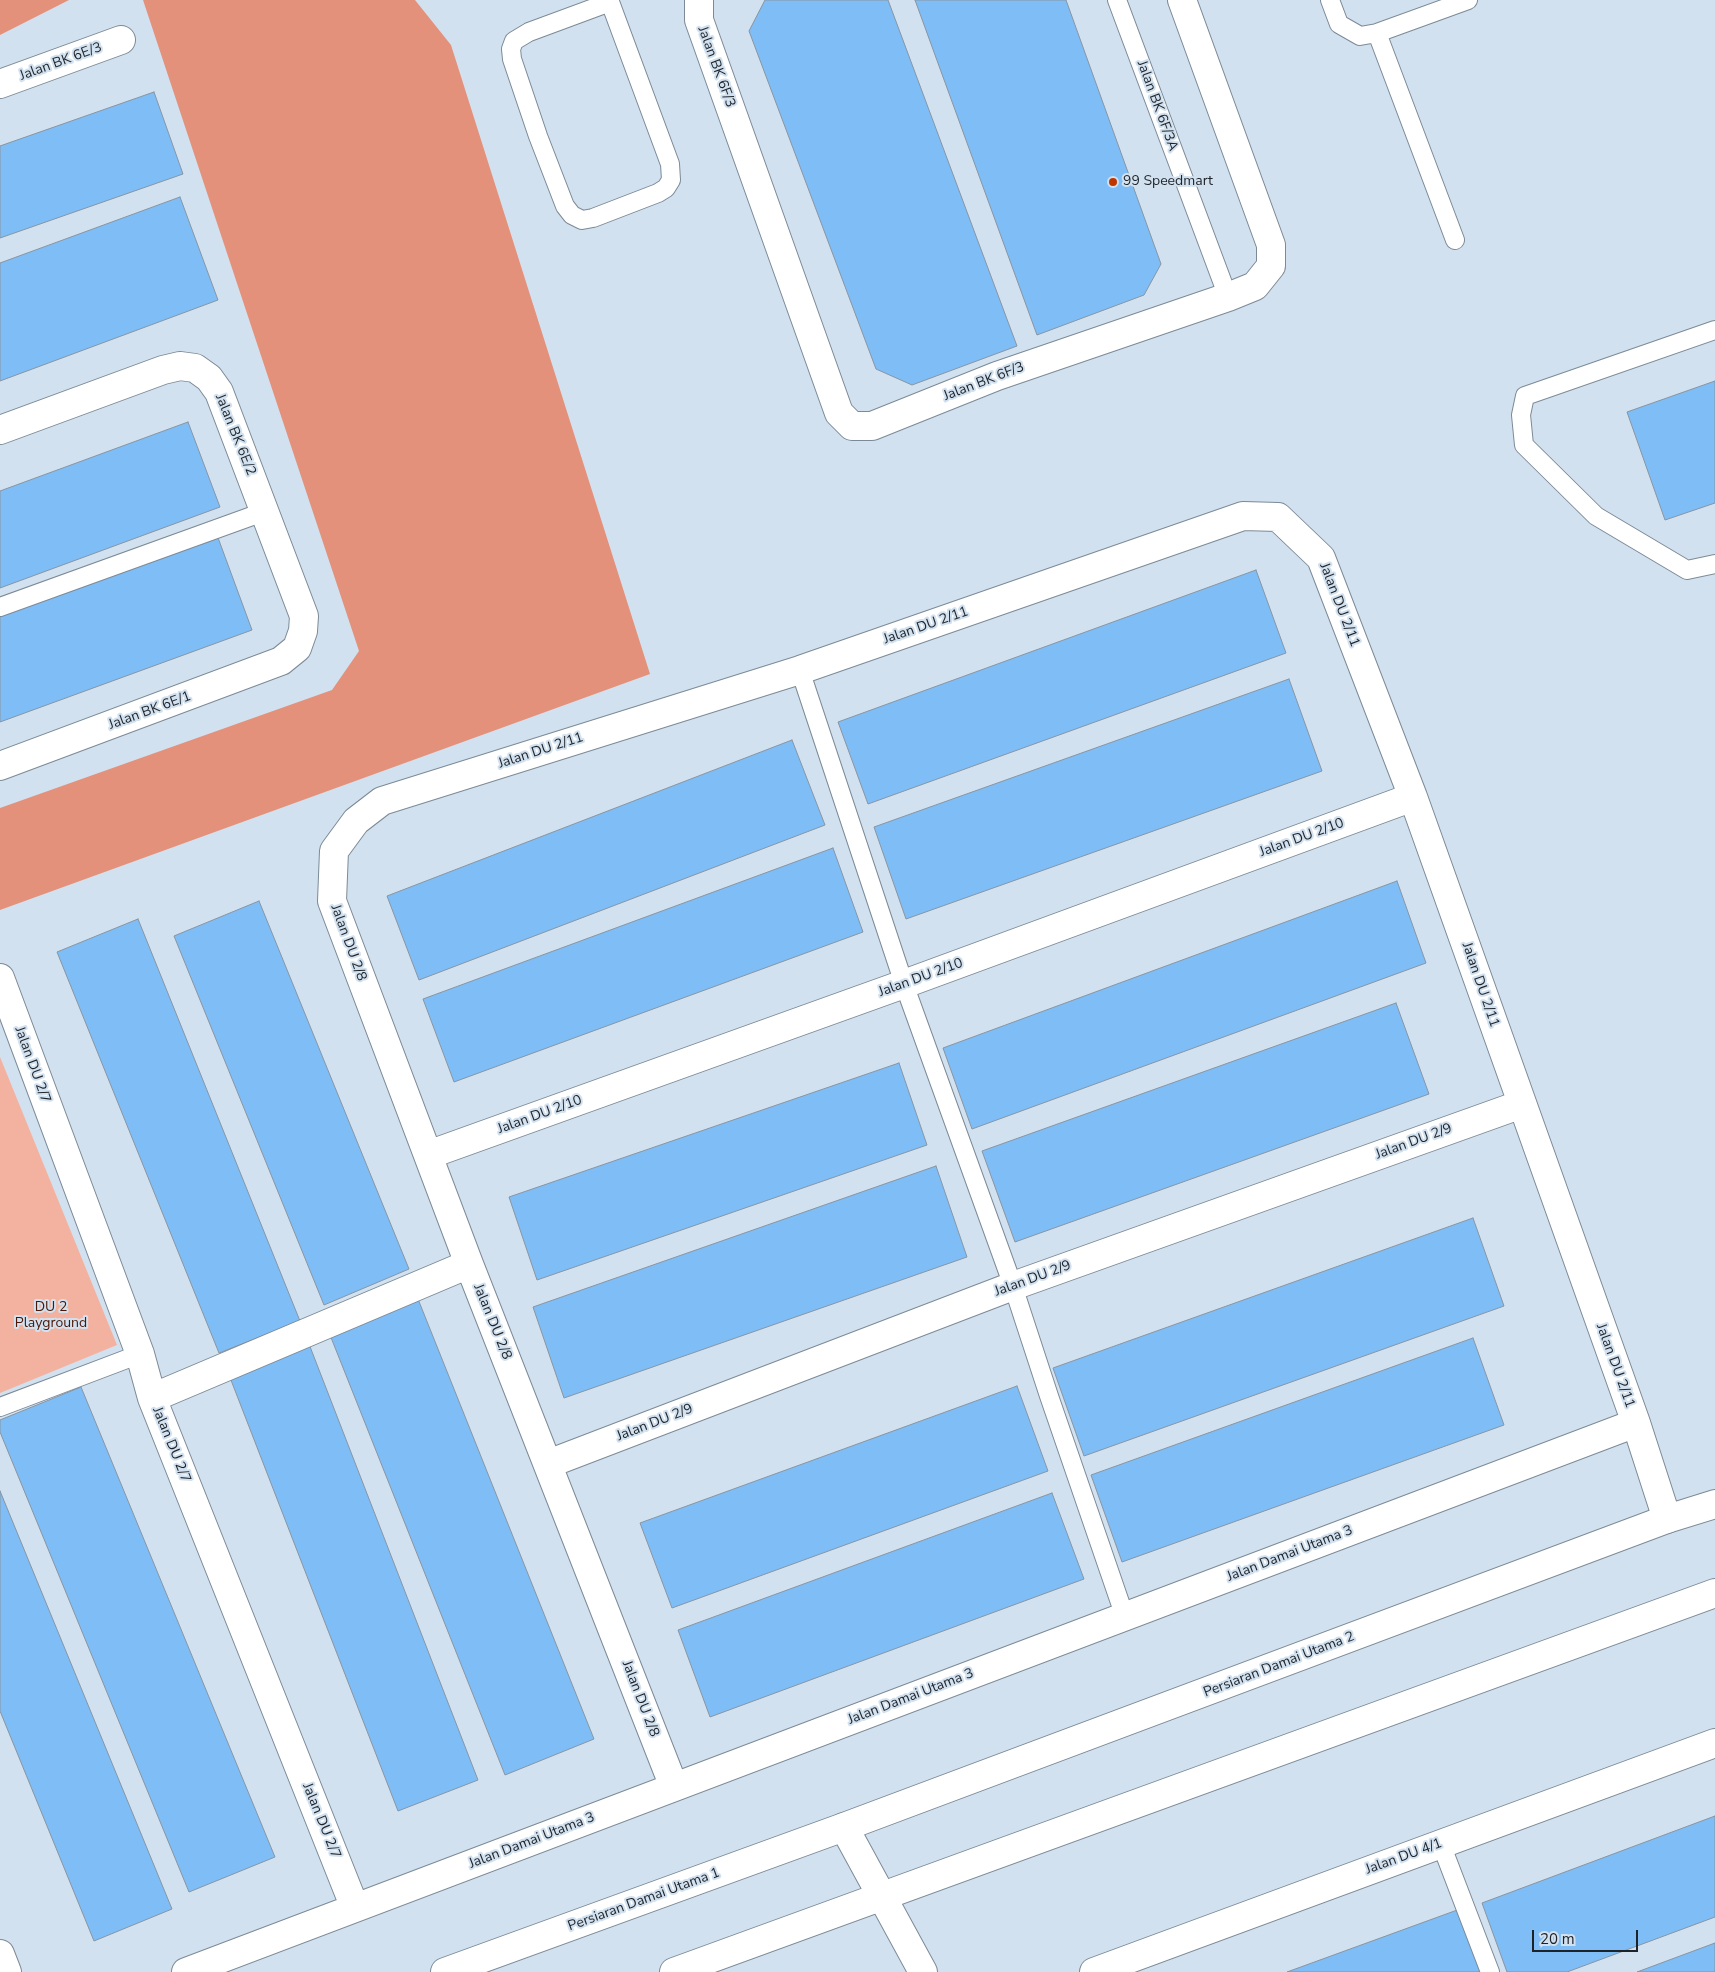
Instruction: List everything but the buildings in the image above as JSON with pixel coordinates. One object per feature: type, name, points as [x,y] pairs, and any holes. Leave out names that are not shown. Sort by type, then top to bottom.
[{"type":"street","name":"Jalan BK 6F/3","points":[[699,0],[699,20],[829,384],[840,412],[852,426],[872,426],[997,376],[1228,297],[1255,286],[1271,266],[1271,245],[1182,0]]},
{"type":"street","name":"Jalan BK 6E/3","points":[[0,84],[121,40]]},
{"type":"street","name":"Jalan BK 6E/2","points":[[0,430],[164,370],[180,366],[196,368],[209,378],[218,392],[266,512],[304,616],[303,631],[297,648]]},
{"type":"street","name":"Jalan DU 2/11","points":[[334,851],[356,821],[382,802],[800,670],[1243,516],[1278,517],[1321,558],[1413,797],[1636,1423],[1667,1520]]},
{"type":"street","name":"Jalan BK 6E/1","points":[[0,766],[260,670],[281,661],[297,648]]},
{"type":"street","name":"Jalan DU 2/10","points":[[428,1155],[904,984],[1413,797]]},
{"type":"street","name":"Jalan DU 2/8","points":[[334,851],[332,901],[469,1264],[674,1787]]},
{"type":"street","name":"Jalan DU 2/7","points":[[0,978],[140,1354],[152,1398],[355,1908]]},
{"type":"street","name":"Jalan DU 2/9","points":[[548,1464],[1013,1286],[1522,1104]]},
{"type":"street","points":[[152,1398],[469,1264]]},
{"type":"street","name":"Jalan Damai Utama 3","points":[[186,1972],[1636,1423]]},
{"type":"street","name":"Persiaran Damai Utama 2","points":[[844,1827],[1667,1520],[1715,1504]]},
{"type":"street","points":[[674,1972],[1715,1593]]},
{"type":"street","name":"Jalan DU 4/1","points":[[1094,1972],[1715,1743]]},
{"type":"street","points":[[844,1827],[923,1972]]},
{"type":"street","name":"Persiaran Damai Utama 1","points":[[445,1972],[844,1827]]},
{"type":"street","points":[[0,1954],[7,1972]]},
{"type":"lane","name":"Jalan BK 6F/3A","points":[[1117,0],[1228,297]]},
{"type":"lane","points":[[1330,0],[1339,24],[1360,36],[1377,33],[1468,0]]},
{"type":"lane","points":[[615,1],[670,164],[671,180],[666,188],[658,193],[593,218],[582,220],[572,215],[565,206],[538,136],[512,59],[511,49],[514,41],[529,32],[615,1]]},
{"type":"lane","points":[[1377,33],[1455,240]]},
{"type":"lane","points":[[1715,330],[1525,396],[1521,415],[1524,445],[1596,516],[1687,570],[1715,564]]},
{"type":"lane","points":[[0,607],[266,512]]},
{"type":"lane","points":[[800,670],[904,984],[1013,1286],[1124,1617]]},
{"type":"lane","points":[[0,1407],[140,1354]]},
{"type":"lane","points":[[1441,1844],[1490,1972]]},
{"type":"green space","name":"DU 2 Playground","points":[[0,1057],[117,1345],[0,1393]]},
{"type":"shaded area","points":[[0,0],[69,0],[0,35]]},
{"type":"shaded area","points":[[143,0],[415,0],[451,45],[650,674],[0,910],[0,808],[332,690],[359,651]]},
{"type":"place","name":"99 Speedmart","points":[[1113,182]]}]
